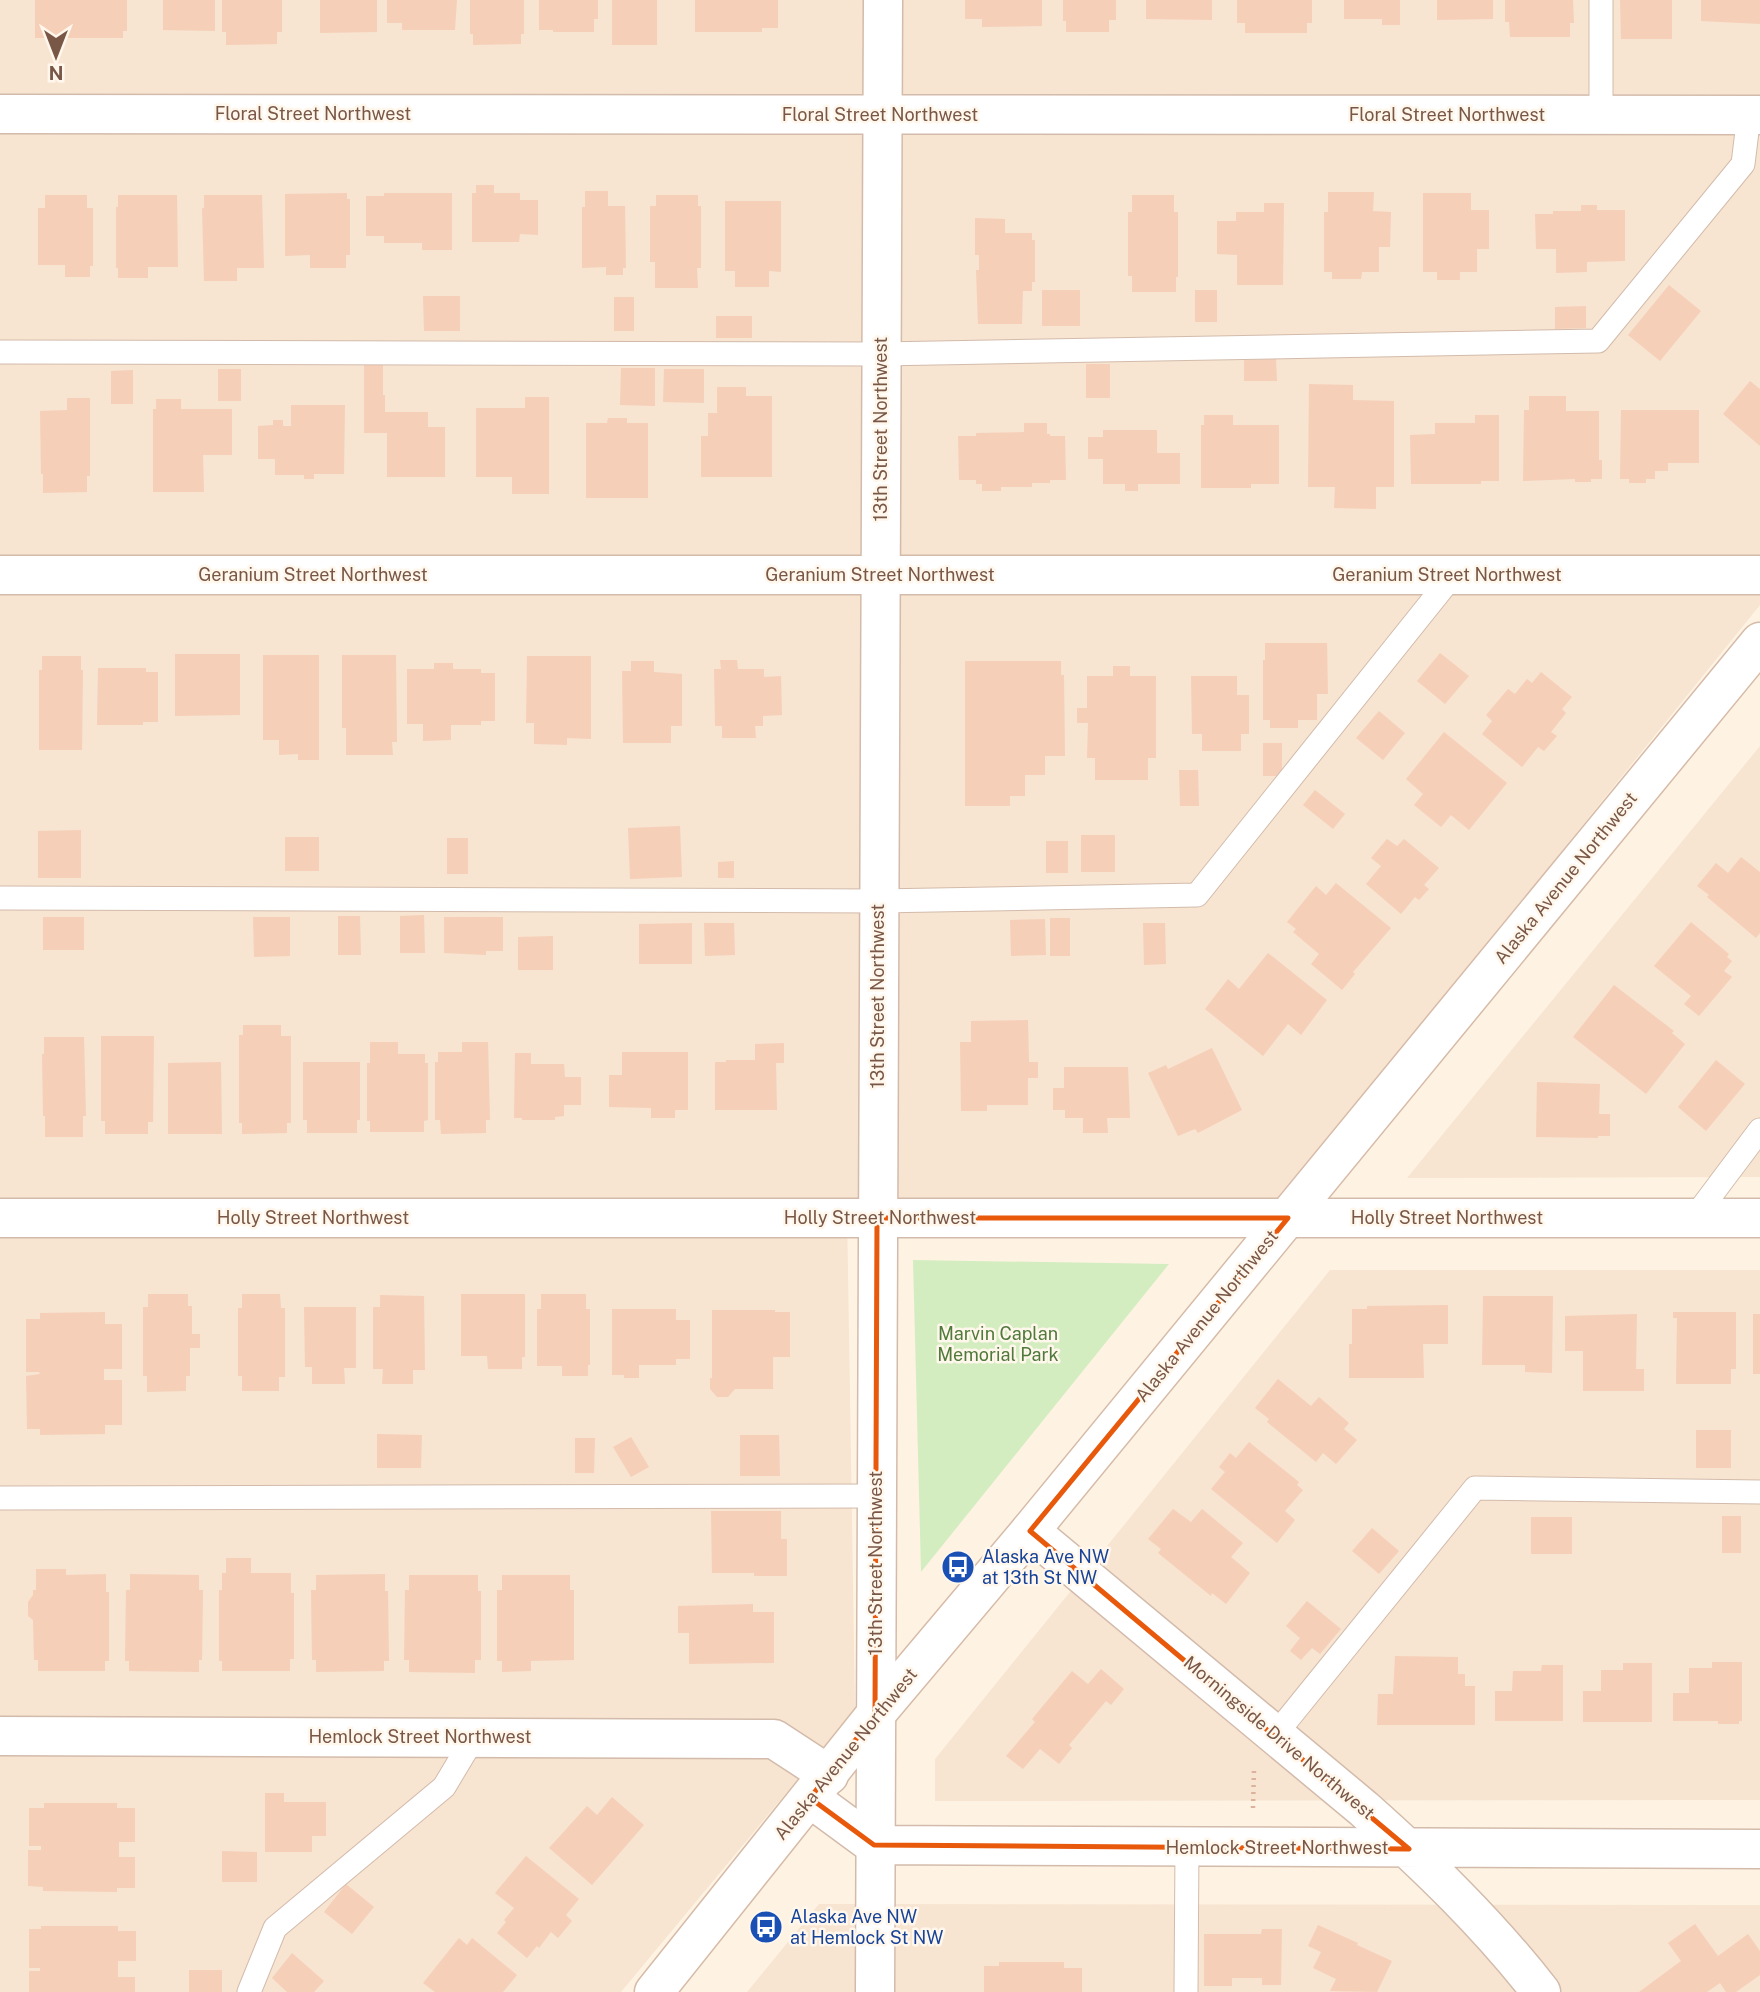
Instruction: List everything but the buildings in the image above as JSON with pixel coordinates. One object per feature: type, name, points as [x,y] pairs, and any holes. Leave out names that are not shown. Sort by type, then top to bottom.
[{"type":"street","name":"13th Street Northwest","points":[[875,1992],[883,0]]},
{"type":"street","name":"Floral Street Northwest","points":[[0,114],[1754,115]]},
{"type":"street","name":"Geranium Street Northwest","points":[[0,575],[1760,575]]},
{"type":"street","name":"Alaska Avenue Northwest","points":[[654,1992],[875,1715],[1030,1531],[1760,642]]},
{"type":"street","name":"Holly Street Northwest","points":[[0,1218],[1760,1218]]},
{"type":"street","name":"Morningside Drive Northwest","points":[[1030,1531],[1364,1808],[1486,1927],[1541,1992]]},
{"type":"street","name":"Hemlock Street Northwest","points":[[0,1735],[774,1739],[874,1845],[1760,1849]]},
{"type":"lane","points":[[1601,0],[1601,115]]},
{"type":"lane","points":[[0,352],[881,354],[1598,341],[1743,164],[1754,115]]},
{"type":"lane","points":[[0,898],[878,901],[1197,895],[1454,575]]},
{"type":"lane","points":[[1694,1218],[1760,1130]]},
{"type":"lane","points":[[1275,1735],[1475,1488],[1760,1492]]},
{"type":"lane","points":[[0,1498],[876,1496]]},
{"type":"lane","points":[[249,1992],[275,1928],[444,1787],[474,1737]]},
{"type":"lane","points":[[1186,1992],[1187,1848]]},
{"type":"path","points":[[1252,1811],[1254,1770]]},
{"type":"highlighted area","points":[[877,1218],[1288,1218],[1030,1531],[1409,1849],[874,1845],[810,1798],[875,1715]]},
{"type":"shaded area","points":[[0,0],[1760,0],[1760,605],[1274,1208],[847,1208],[855,1710],[621,1992],[0,1992]]},
{"type":"shaded area","points":[[1760,746],[1760,1177],[1407,1178]]},
{"type":"shaded area","points":[[1330,1270],[1760,1270],[1760,1800],[935,1801],[935,1759]]},
{"type":"shaded area","points":[[819,1904],[1760,1905],[1760,1992],[747,1992]]},
{"type":"green space","name":"Marvin Caplan Memorial Park","points":[[913,1260],[1169,1264],[921,1572]]},
{"type":"place","name":"Alaska Ave NW at 13th St NW","points":[[958,1567]]},
{"type":"place","name":"Alaska Ave NW at Hemlock St NW","points":[[766,1927]]}]
